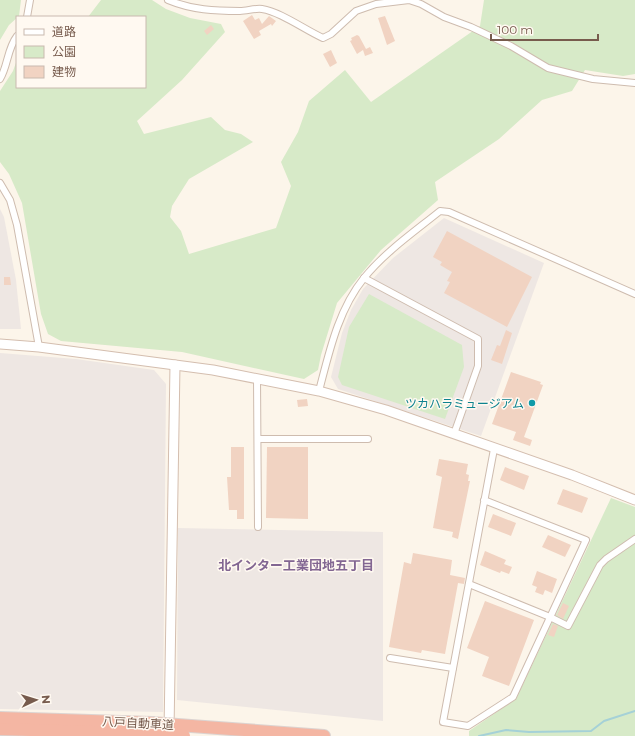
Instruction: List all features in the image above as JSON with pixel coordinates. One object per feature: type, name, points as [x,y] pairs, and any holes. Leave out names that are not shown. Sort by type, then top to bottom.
[{"type":"highway","name":"八戸自動車道","points":[[0,718],[188,731],[324,736]]},
{"type":"highway","name":"八戸自動車道","points":[[0,729],[153,728]]},
{"type":"street","points":[[27,16],[30,0]]},
{"type":"street","points":[[168,0],[184,7],[217,11],[261,9],[273,12],[323,38],[331,34],[356,11],[376,4],[408,0],[421,4],[444,17],[471,27],[511,46],[548,68],[593,79],[635,83]]},
{"type":"street","points":[[0,79],[4,73],[8,55],[16,38]]},
{"type":"street","points":[[0,183],[10,200],[17,225],[39,347]]},
{"type":"street","points":[[319,391],[339,322],[353,292],[380,261],[440,211],[449,212],[635,294]]},
{"type":"street","points":[[364,278],[478,339],[478,366],[454,434]]},
{"type":"street","points":[[0,344],[39,347],[175,365],[257,378],[319,391],[386,410],[572,475],[635,500]]},
{"type":"street","points":[[169,736],[175,365]]},
{"type":"street","points":[[257,378],[258,527]]},
{"type":"street","points":[[258,440],[368,439]]},
{"type":"street","points":[[484,500],[586,540],[514,697],[468,726],[444,722],[453,668],[484,500],[494,449]]},
{"type":"street","points":[[469,584],[550,617],[568,626],[571,624],[600,565],[606,558],[635,539]]},
{"type":"street","points":[[390,658],[453,668]]},
{"type":"shaded area","points":[[0,209],[4,217],[16,280],[21,329],[0,329]]},
{"type":"shaded area","points":[[444,218],[544,263],[481,436],[338,389],[331,377],[342,333],[351,310],[363,289],[393,258]]},
{"type":"shaded area","points":[[0,353],[76,359],[154,370],[166,384],[163,712],[0,709]]},
{"type":"shaded area","points":[[178,528],[383,532],[383,721],[177,700]]},
{"type":"green space","points":[[0,0],[21,0],[19,16],[16,16],[16,19],[9,25],[0,40]]},
{"type":"green space","points":[[101,0],[152,0],[166,9],[190,18],[221,24],[225,32],[182,80],[137,121],[144,134],[211,117],[225,130],[241,134],[253,142],[189,179],[172,206],[170,217],[181,231],[189,254],[276,228],[291,186],[281,162],[298,132],[309,101],[345,70],[371,102],[480,26],[484,0],[635,0],[635,74],[623,76],[585,70],[572,91],[542,100],[499,139],[435,182],[438,200],[381,250],[337,303],[321,355],[318,370],[304,379],[182,352],[61,341],[48,334],[41,314],[22,203],[9,174],[0,162],[0,91],[13,71],[16,63],[16,88],[146,88],[146,16],[89,16]]},
{"type":"green space","points":[[369,294],[462,345],[464,367],[445,419],[342,385],[338,377],[349,327]]},
{"type":"green space","points":[[611,498],[635,507],[635,736],[469,736],[469,731],[516,699]]},
{"type":"building","points":[[252,15],[255,20],[259,18],[262,24],[269,16],[276,21],[272,26],[271,24],[259,31],[261,35],[254,39],[243,21]]},
{"type":"building","points":[[385,16],[395,41],[387,45],[378,18]]},
{"type":"building","points":[[211,25],[214,29],[207,35],[204,31]]},
{"type":"building","points":[[357,35],[366,49],[370,47],[373,53],[365,56],[363,50],[357,54],[350,41],[352,40],[351,38]]},
{"type":"building","points":[[331,50],[337,63],[330,67],[323,54]]},
{"type":"building","points":[[447,231],[532,277],[507,327],[444,293],[450,282],[447,281],[452,272],[440,265],[442,262],[433,257]]},
{"type":"building","points":[[4,277],[10,277],[11,285],[4,285]]},
{"type":"building","points":[[506,330],[512,333],[502,364],[491,360],[497,345],[500,346]]},
{"type":"building","name":"ツカハラミュージアム","points":[[511,372],[541,382],[540,384],[543,385],[524,437],[532,440],[530,446],[513,440],[516,432],[492,424]]},
{"type":"building","points":[[307,399],[308,406],[298,407],[297,400]]},
{"type":"building","points":[[231,447],[244,447],[244,519],[237,519],[237,510],[229,510],[227,477],[231,477]]},
{"type":"building","points":[[267,447],[308,447],[308,519],[266,518]]},
{"type":"building","points":[[439,459],[468,464],[466,474],[469,475],[468,481],[470,481],[458,539],[452,537],[453,532],[433,528],[442,477],[436,475]]},
{"type":"building","points":[[505,467],[529,476],[524,490],[500,480]]},
{"type":"building","points":[[563,489],[588,498],[582,513],[557,504]]},
{"type":"building","points":[[493,514],[516,523],[511,536],[488,527]]},
{"type":"building","points":[[548,535],[571,545],[565,557],[542,547]]},
{"type":"building","points":[[485,551],[506,560],[504,564],[512,567],[509,574],[501,571],[500,573],[480,565]]},
{"type":"building","points":[[413,553],[452,560],[450,575],[465,578],[464,584],[458,583],[445,654],[422,650],[421,653],[389,647],[404,562],[411,564]]},
{"type":"building","points":[[537,571],[557,579],[552,593],[545,590],[543,595],[535,592],[537,587],[532,585]]},
{"type":"building","points":[[485,601],[534,620],[509,686],[482,676],[489,657],[467,648]]},
{"type":"building","points":[[563,603],[569,606],[563,619],[557,615]]},
{"type":"building","points":[[553,624],[558,626],[554,637],[548,635]]},
{"type":"waterway","points":[[479,736],[506,730],[529,732],[591,731],[604,721],[635,711]]},
{"type":"place","name":"ツカハラミュージアム","points":[[532,403]]},
{"type":"district","name":"北インター工業団地五丁目","points":[[296,565]]}]
